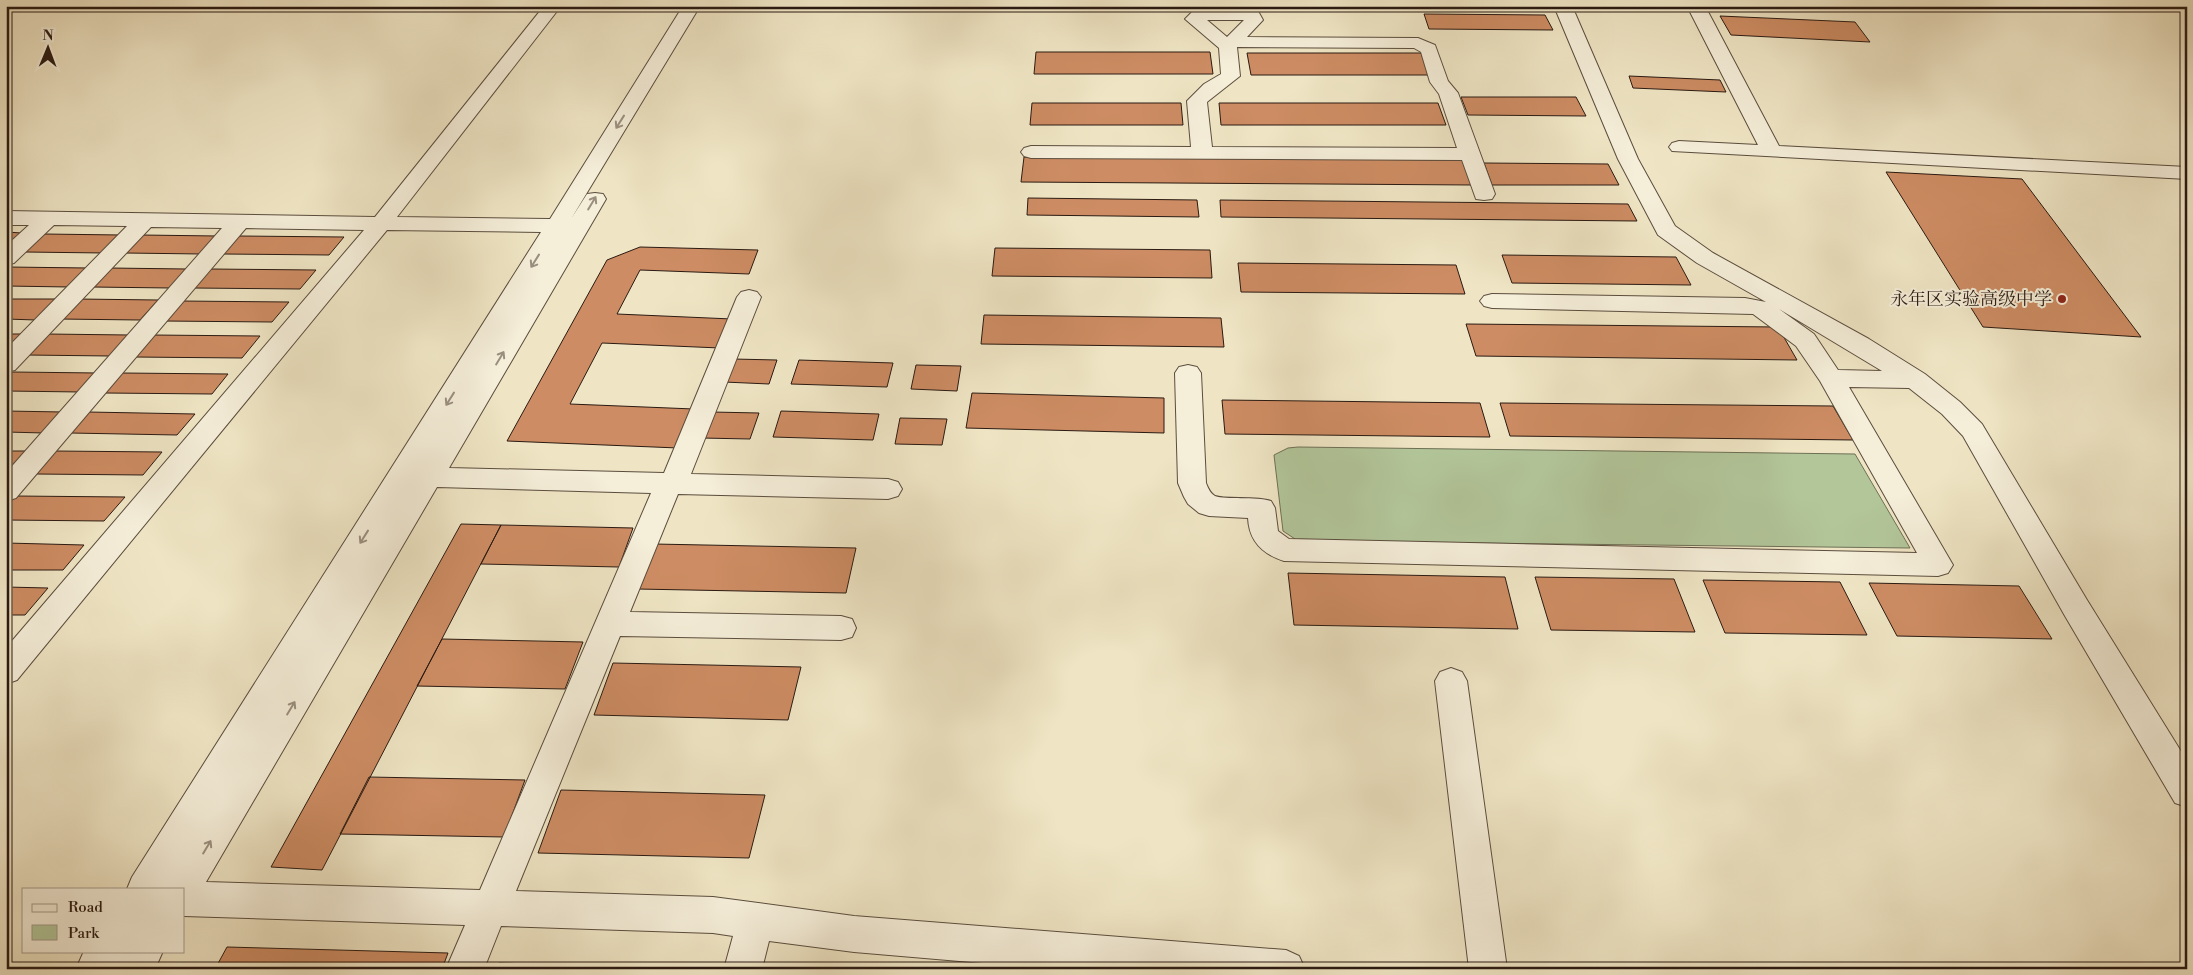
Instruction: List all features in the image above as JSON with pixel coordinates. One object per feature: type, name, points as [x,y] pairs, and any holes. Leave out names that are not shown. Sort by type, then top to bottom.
[{"type":"street","points":[[6,671],[381,223],[554,6]]},
{"type":"street","points":[[183,888],[430,477],[692,6]]},
{"type":"street","points":[[146,888],[709,6]]},
{"type":"street","points":[[1563,6],[1628,159],[1666,230],[1705,258],[1860,345],[1916,380],[1951,408],[1973,430],[2076,608],[2187,792]]},
{"type":"street","points":[[1696,6],[1772,152]]},
{"type":"street","points":[[1202,153],[1197,101],[1211,88],[1231,76],[1230,44],[1254,20],[1252,15],[1224,11],[1199,15],[1194,19],[1230,44],[1418,43],[1425,45],[1429,49],[1439,82],[1448,93],[1484,194]]},
{"type":"street","points":[[1679,147],[2187,173]]},
{"type":"street","points":[[1031,152],[1469,154]]},
{"type":"street","points":[[6,218],[568,226]]},
{"type":"street","points":[[6,258],[48,219]]},
{"type":"street","points":[[6,364],[145,220]]},
{"type":"street","points":[[6,491],[240,221]]},
{"type":"street","points":[[464,969],[749,297]]},
{"type":"street","points":[[1188,373],[1192,483],[1198,497],[1209,506],[1261,508],[1263,530],[1269,542],[1284,550],[1938,565],[1831,378],[1805,340],[1768,313],[1753,307],[1492,301]]},
{"type":"street","points":[[1831,378],[1916,380]]},
{"type":"street","points":[[430,477],[888,489]]},
{"type":"street","points":[[609,624],[841,628]]},
{"type":"street","points":[[1451,680],[1488,969]]},
{"type":"street","points":[[185,899],[713,915],[854,934],[1286,969]]},
{"type":"street","points":[[743,969],[756,920]]},
{"type":"street","points":[[95,969],[105,952]]},
{"type":"street","points":[[134,969],[143,952]]},
{"type":"green space","points":[[1288,448],[1855,454],[1910,548],[1298,541],[1283,531],[1274,455]]},
{"type":"building","points":[[1424,14],[1545,15],[1553,30],[1429,29]]},
{"type":"building","points":[[1720,16],[1855,22],[1870,42],[1731,35]]},
{"type":"building","points":[[1036,52],[1210,52],[1213,74],[1034,74]]},
{"type":"building","points":[[1247,53],[1421,53],[1429,75],[1251,75]]},
{"type":"building","points":[[1629,76],[1720,80],[1726,92],[1633,88]]},
{"type":"building","points":[[1461,97],[1576,97],[1586,116],[1468,115]]},
{"type":"building","points":[[1032,103],[1181,103],[1183,125],[1030,125]]},
{"type":"building","points":[[1219,103],[1438,103],[1446,125],[1221,125]]},
{"type":"building","points":[[1024,157],[1463,160],[1472,185],[1021,182]]},
{"type":"building","points":[[1484,163],[1608,164],[1619,185],[1492,185]]},
{"type":"building","points":[[1886,172],[2022,179],[2141,337],[1983,327]]},
{"type":"building","points":[[1028,198],[1197,200],[1199,217],[1027,215]]},
{"type":"building","points":[[1220,200],[1628,204],[1637,221],[1221,217]]},
{"type":"building","points":[[6,232],[22,233],[6,247]]},
{"type":"building","points":[[44,234],[121,235],[104,253],[25,252]]},
{"type":"building","points":[[142,235],[217,236],[202,254],[125,253]]},
{"type":"building","points":[[239,236],[344,237],[329,255],[224,254]]},
{"type":"building","points":[[640,247],[758,250],[749,274],[640,270],[617,314],[732,319],[720,348],[602,343],[570,404],[694,409],[678,448],[507,441],[607,260]]},
{"type":"building","points":[[995,248],[1210,250],[1212,278],[992,276]]},
{"type":"building","points":[[1502,255],[1676,257],[1691,285],[1512,283]]},
{"type":"building","points":[[1238,263],[1456,265],[1465,294],[1241,292]]},
{"type":"building","points":[[8,267],[88,268],[69,287],[6,286],[6,269]]},
{"type":"building","points":[[110,268],[187,269],[171,288],[92,287]]},
{"type":"building","points":[[210,269],[316,270],[300,289],[193,288]]},
{"type":"building","points":[[6,299],[56,299],[36,320],[6,319]]},
{"type":"building","points":[[78,299],[158,300],[140,320],[59,319]]},
{"type":"building","points":[[181,301],[289,302],[272,322],[163,321]]},
{"type":"building","points":[[984,315],[1221,318],[1224,347],[981,344]]},
{"type":"building","points":[[1466,324],[1778,327],[1797,360],[1476,356]]},
{"type":"building","points":[[6,334],[24,334],[6,352]]},
{"type":"building","points":[[47,334],[129,335],[110,356],[26,355]]},
{"type":"building","points":[[152,335],[260,336],[242,358],[134,357]]},
{"type":"building","points":[[733,359],[777,360],[769,384],[724,382]]},
{"type":"building","points":[[799,360],[893,363],[887,387],[791,384]]},
{"type":"building","points":[[916,365],[961,366],[957,391],[911,389]]},
{"type":"building","points":[[13,372],[97,373],[80,392],[6,391],[6,378]]},
{"type":"building","points":[[122,373],[228,374],[212,394],[105,393]]},
{"type":"building","points":[[972,393],[1164,398],[1164,433],[966,428]]},
{"type":"building","points":[[1222,400],[1480,403],[1490,437],[1225,434]]},
{"type":"building","points":[[1500,403],[1833,406],[1853,440],[1510,436]]},
{"type":"building","points":[[6,411],[63,412],[44,433],[6,432]]},
{"type":"building","points":[[781,411],[879,414],[873,440],[773,437]]},
{"type":"building","points":[[88,412],[195,414],[177,435],[70,433]]},
{"type":"building","points":[[712,412],[759,413],[750,439],[702,438]]},
{"type":"building","points":[[900,418],[947,419],[942,445],[895,444]]},
{"type":"building","points":[[6,451],[29,451],[6,473]]},
{"type":"building","points":[[55,451],[162,452],[143,475],[36,474]]},
{"type":"building","points":[[16,496],[125,497],[104,521],[6,520],[6,507]]},
{"type":"building","points":[[461,524],[501,525],[322,870],[271,867]]},
{"type":"building","points":[[501,525],[633,528],[619,567],[481,564]]},
{"type":"building","points":[[6,543],[84,545],[63,570],[6,570]]},
{"type":"building","points":[[654,544],[856,548],[846,593],[637,589]]},
{"type":"building","points":[[1288,573],[1505,577],[1518,629],[1294,625]]},
{"type":"building","points":[[1535,577],[1674,579],[1695,632],[1551,630]]},
{"type":"building","points":[[1703,580],[1840,582],[1867,635],[1725,633]]},
{"type":"building","points":[[1869,583],[2019,586],[2052,639],[1897,636]]},
{"type":"building","points":[[6,587],[48,588],[25,615],[6,615]]},
{"type":"building","points":[[442,639],[583,642],[565,689],[417,686]]},
{"type":"building","points":[[613,663],[801,667],[788,720],[594,715]]},
{"type":"building","points":[[369,777],[525,780],[504,837],[340,834]]},
{"type":"building","points":[[561,790],[765,795],[749,858],[538,853]]},
{"type":"building","points":[[227,947],[448,953],[442,969],[215,969]]},
{"type":"building","points":[[499,963],[705,969],[496,969]]},
{"type":"place","name":"永年区实验高级中学","points":[[2062,299]]}]
